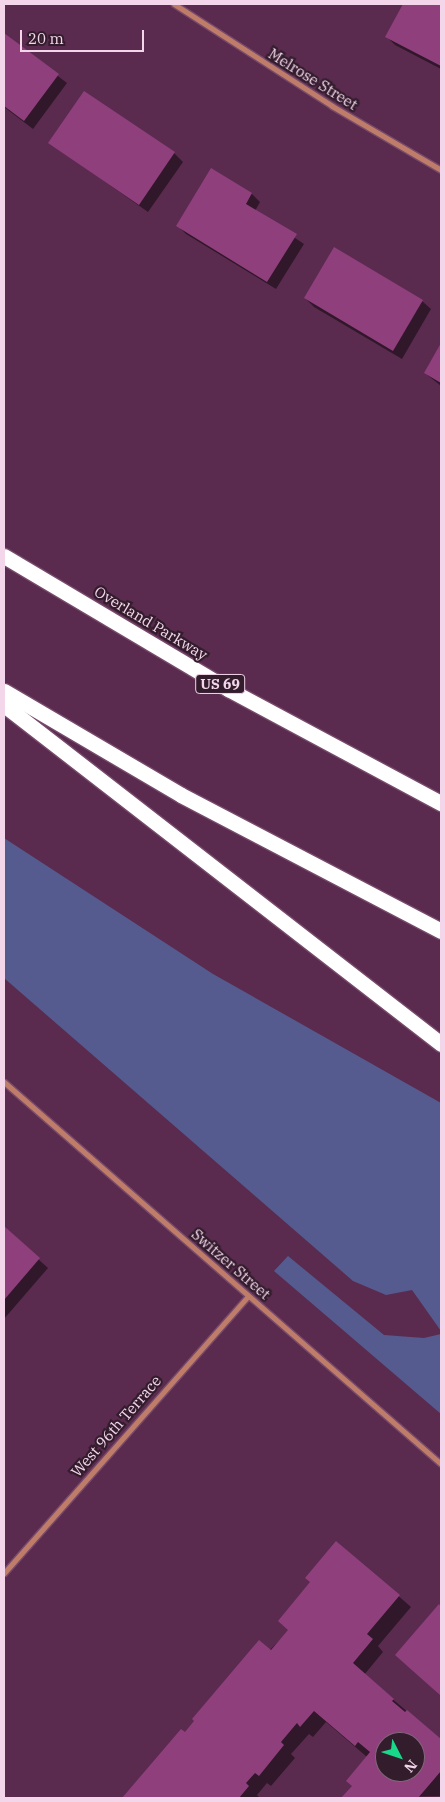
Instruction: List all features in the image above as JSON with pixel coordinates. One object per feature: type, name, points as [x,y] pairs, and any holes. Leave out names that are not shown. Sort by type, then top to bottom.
[{"type":"highway","name":"Overland Parkway","points":[[4,556],[228,689],[441,803]]},
{"type":"highway","points":[[4,692],[182,795],[441,931]]},
{"type":"highway","points":[[4,705],[441,1044]]},
{"type":"street","name":"Melrose Street","points":[[174,4],[332,106],[441,170]]},
{"type":"street","name":"Switzer Street","points":[[4,1082],[441,1464]]},
{"type":"street","name":"West 96th Terrace","points":[[4,1573],[248,1296]]},
{"type":"shaded area","points":[[4,838],[213,974],[441,1103],[441,1331],[412,1290],[386,1295],[353,1281],[4,978]]},
{"type":"shaded area","points":[[288,1256],[384,1335],[424,1338],[441,1334],[441,1414],[274,1271]]},
{"type":"building","points":[[403,4],[441,4],[441,66],[385,37]]},
{"type":"building","points":[[4,33],[59,74],[24,121],[4,106]]},
{"type":"building","points":[[84,91],[175,152],[139,205],[48,143]]},
{"type":"building","points":[[211,168],[252,193],[246,204],[297,234],[267,282],[176,226]]},
{"type":"building","points":[[334,247],[423,300],[393,351],[304,298]]},
{"type":"building","points":[[441,343],[441,383],[424,373]]},
{"type":"building","points":[[4,1226],[40,1258],[4,1300]]},
{"type":"building","points":[[336,1541],[400,1595],[367,1634],[373,1639],[353,1663],[394,1699],[392,1701],[405,1712],[407,1710],[441,1739],[441,1771],[418,1798],[341,1798],[352,1786],[346,1781],[370,1752],[358,1742],[355,1746],[314,1711],[300,1727],[297,1723],[281,1742],[284,1745],[259,1776],[255,1773],[246,1783],[249,1786],[239,1798],[122,1798],[181,1729],[185,1732],[194,1721],[192,1719],[259,1640],[271,1650],[288,1630],[278,1621],[310,1582],[305,1578]]},
{"type":"building","points":[[439,1604],[441,1607],[441,1696],[395,1655]]}]
